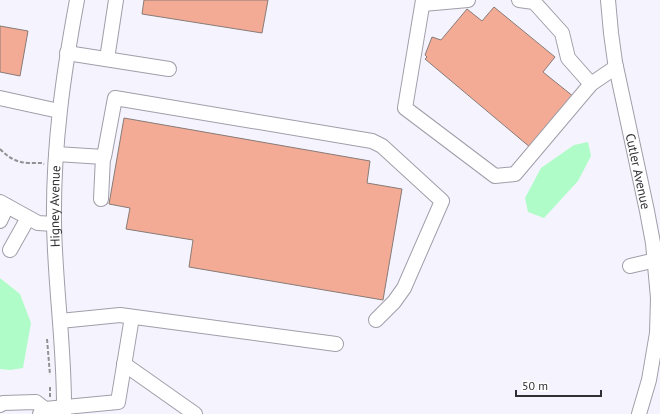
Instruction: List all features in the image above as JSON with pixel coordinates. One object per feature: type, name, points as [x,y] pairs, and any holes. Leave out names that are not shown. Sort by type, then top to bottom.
[{"type":"street","points":[[107,59],[116,0]]},
{"type":"street","points":[[468,0],[423,2],[405,108],[495,176],[515,174],[591,84],[616,67]]},
{"type":"street","points":[[519,0],[534,2],[562,33],[568,58],[591,84]]},
{"type":"street","name":"Cutler Avenue","points":[[608,0],[610,33],[616,67],[657,260],[657,333],[649,380],[639,414]]},
{"type":"street","name":"Higney Avenue","points":[[64,410],[54,224],[55,170],[59,111],[74,1]]},
{"type":"street","points":[[67,53],[169,69]]},
{"type":"street","points":[[0,98],[59,111]]},
{"type":"street","points":[[101,199],[103,157],[115,98],[372,140],[382,146],[442,201],[404,288],[394,302],[376,320]]},
{"type":"street","points":[[56,154],[103,157]]},
{"type":"street","points":[[0,221],[4,204],[38,223],[54,224]]},
{"type":"street","points":[[10,250],[28,218]]},
{"type":"street","points":[[630,266],[657,260]]},
{"type":"street","points":[[60,321],[120,315],[336,344]]},
{"type":"street","points":[[0,405],[36,402],[43,411],[116,408],[132,317]]},
{"type":"street","points":[[124,364],[195,414]]},
{"type":"path","points":[[0,149],[5,154],[21,163],[43,163],[55,170]]},
{"type":"shaded area","points":[[0,0],[660,0],[660,414],[0,414],[0,369],[10,370],[20,294],[0,278]]},
{"type":"green space","points":[[588,142],[591,156],[578,181],[544,218],[528,212],[525,198],[541,168],[574,145]]},
{"type":"green space","points":[[0,278],[20,294],[31,323],[23,368],[10,370],[0,369]]},
{"type":"building","points":[[144,0],[268,0],[262,33],[142,14]]},
{"type":"building","points":[[494,7],[555,57],[543,72],[574,97],[531,148],[425,59],[427,57],[425,55],[432,37],[441,40],[467,9],[482,21]]},
{"type":"building","points":[[0,26],[28,31],[20,76],[0,72]]},
{"type":"building","points":[[124,118],[370,161],[367,183],[402,189],[383,300],[189,267],[193,240],[126,229],[130,208],[109,204]]}]
